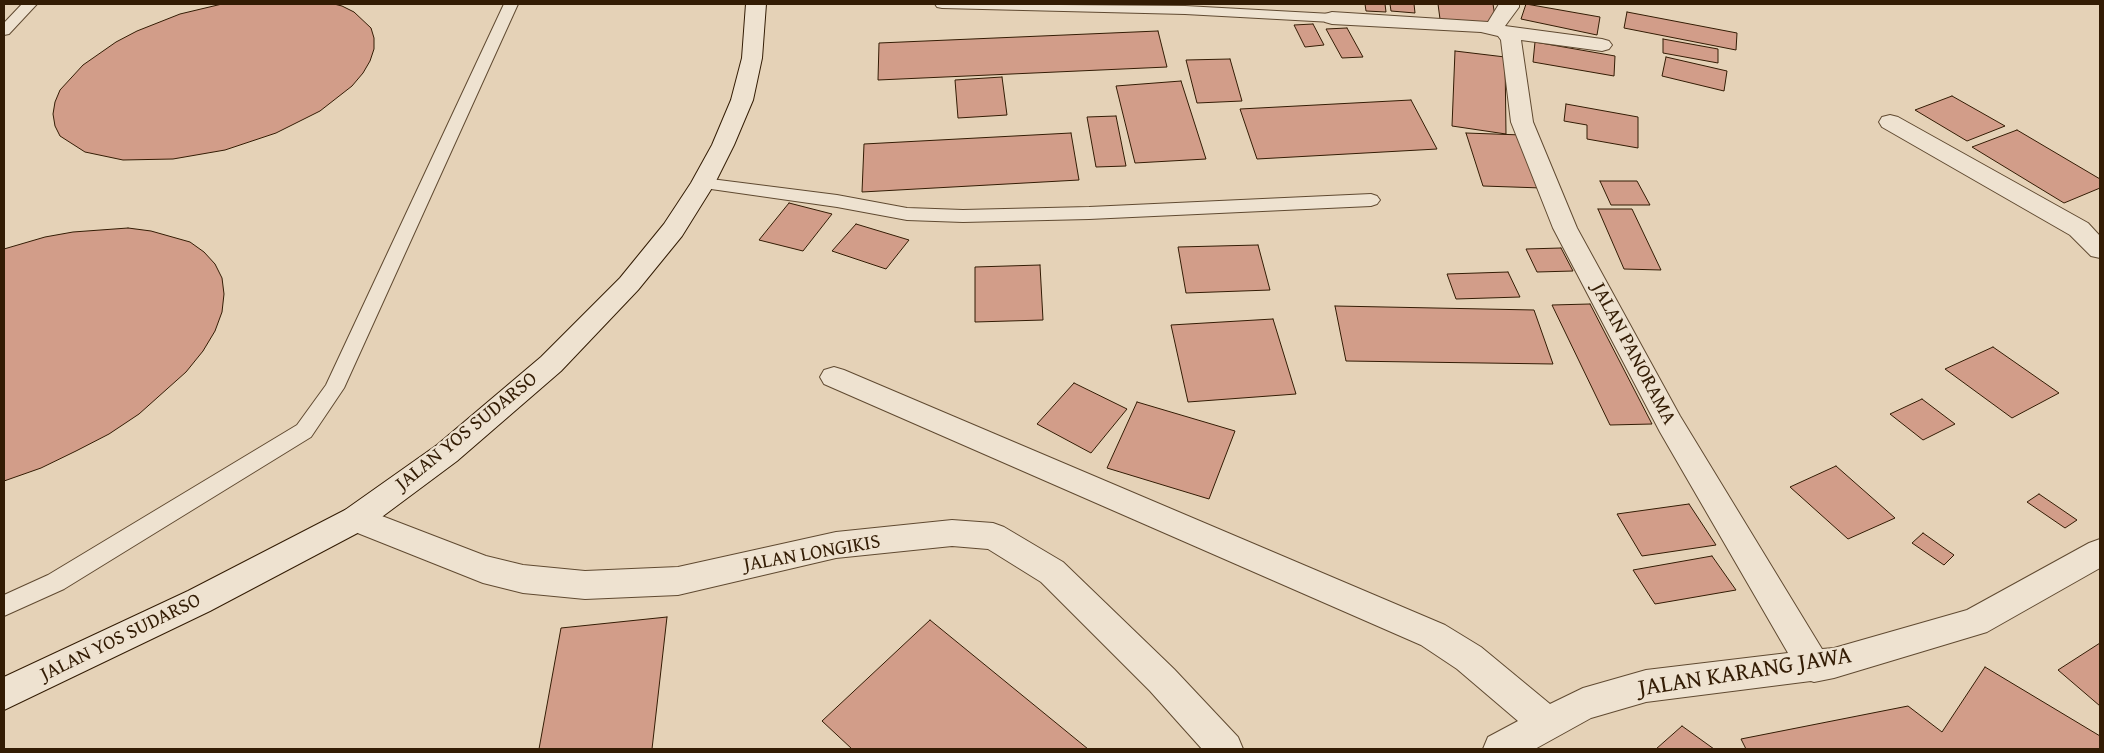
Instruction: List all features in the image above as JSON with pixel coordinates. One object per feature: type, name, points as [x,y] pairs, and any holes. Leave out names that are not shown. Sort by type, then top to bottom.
[{"type":"street","name":"JALAN YOS SUDARSO","points":[[4,694],[199,600],[356,519],[447,453],[551,364],[630,284],[673,230],[703,183],[723,145],[742,100],[752,58],[756,4]]},
{"type":"street","points":[[1500,30],[1509,4]]},
{"type":"street","points":[[1332,18],[1481,26],[1602,45]]},
{"type":"street","name":"JALAN PANORAMA","points":[[1500,30],[1511,38],[1522,122],[1565,228],[1670,424],[1814,667]]},
{"type":"street","points":[[1890,122],[2079,228],[2100,250]]},
{"type":"street","points":[[834,377],[1434,635],[1469,658],[1546,723]]},
{"type":"street","name":"JALAN LONGIKIS","points":[[356,519],[483,569],[523,579],[585,585],[678,580],[836,545],[952,533],[993,536],[1052,572],[1162,680],[1225,749]]},
{"type":"street","name":"JALAN KARANG JAWA","points":[[1500,749],[1583,704],[1646,686],[1814,667],[1834,663],[1975,622],[2100,552]]},
{"type":"lane","points":[[4,30],[30,4]]},
{"type":"lane","points":[[4,606],[56,582],[304,431],[334,388],[511,4]]},
{"type":"lane","points":[[942,4],[1185,10],[1332,18]]},
{"type":"lane","points":[[703,183],[837,201],[907,214],[963,216],[1099,213],[1371,200]]},
{"type":"building","points":[[222,4],[334,4],[342,6],[354,12],[371,28],[374,38],[374,49],[370,61],[352,86],[320,111],[276,133],[225,150],[173,159],[123,160],[85,152],[60,136],[55,126],[53,114],[55,102],[60,90],[83,65],[116,42],[137,31],[180,14]]},
{"type":"building","points":[[1365,4],[1385,4],[1386,12],[1366,11]]},
{"type":"building","points":[[1390,4],[1414,4],[1415,13],[1391,11]]},
{"type":"building","points":[[1438,4],[1493,4],[1496,23],[1440,19]]},
{"type":"building","points":[[1526,4],[1600,17],[1597,35],[1521,19]]},
{"type":"building","points":[[1627,12],[1737,33],[1736,50],[1624,28]]},
{"type":"building","points":[[1313,24],[1324,45],[1305,47],[1294,25]]},
{"type":"building","points":[[1347,28],[1363,57],[1342,58],[1326,29]]},
{"type":"building","points":[[1158,31],[1167,67],[878,80],[879,43]]},
{"type":"building","points":[[1663,39],[1718,49],[1718,63],[1663,53]]},
{"type":"building","points":[[1535,42],[1615,56],[1614,76],[1533,62]]},
{"type":"building","points":[[1455,51],[1505,57],[1506,134],[1452,126]]},
{"type":"building","points":[[1666,57],[1727,71],[1724,91],[1662,76]]},
{"type":"building","points":[[1230,59],[1242,101],[1197,103],[1186,60]]},
{"type":"building","points":[[1002,77],[1007,115],[958,118],[955,80]]},
{"type":"building","points":[[1181,81],[1206,159],[1135,163],[1116,86]]},
{"type":"building","points":[[1952,96],[2005,126],[1967,141],[1915,110]]},
{"type":"building","points":[[1411,100],[1437,149],[1257,159],[1240,109]]},
{"type":"building","points":[[1566,104],[1638,117],[1638,148],[1587,139],[1587,125],[1564,121]]},
{"type":"building","points":[[1116,116],[1126,166],[1096,167],[1087,117]]},
{"type":"building","points":[[2017,130],[2100,179],[2100,188],[2064,203],[1972,147]]},
{"type":"building","points":[[1071,133],[1079,180],[862,192],[864,144]]},
{"type":"building","points":[[1466,133],[1522,135],[1542,188],[1483,186]]},
{"type":"building","points":[[1600,181],[1637,181],[1650,205],[1611,205]]},
{"type":"building","points":[[789,203],[832,214],[803,251],[759,240]]},
{"type":"building","points":[[1598,209],[1632,209],[1661,270],[1624,269]]},
{"type":"building","points":[[856,224],[909,240],[886,269],[832,251]]},
{"type":"building","points":[[128,228],[151,231],[190,242],[204,252],[215,264],[222,278],[224,294],[222,312],[215,331],[203,351],[186,372],[139,414],[109,434],[76,451],[41,468],[4,481],[4,249],[45,237],[73,232]]},
{"type":"building","points":[[1258,245],[1270,290],[1186,293],[1178,247]]},
{"type":"building","points":[[1561,248],[1573,271],[1537,272],[1526,249]]},
{"type":"building","points":[[1040,265],[1043,320],[975,322],[975,267]]},
{"type":"building","points":[[1508,272],[1520,297],[1456,299],[1447,274]]},
{"type":"building","points":[[1590,304],[1652,424],[1610,425],[1552,305]]},
{"type":"building","points":[[1335,306],[1534,310],[1553,364],[1346,361]]},
{"type":"building","points":[[1273,319],[1296,394],[1188,402],[1171,325]]},
{"type":"building","points":[[1993,347],[2059,393],[2012,418],[1945,369]]},
{"type":"building","points":[[1074,383],[1127,409],[1091,453],[1037,424]]},
{"type":"building","points":[[1922,399],[1955,424],[1923,440],[1890,414]]},
{"type":"building","points":[[1137,402],[1235,431],[1209,499],[1107,468]]},
{"type":"building","points":[[1836,466],[1895,518],[1848,539],[1790,487]]},
{"type":"building","points":[[2039,494],[2077,520],[2065,528],[2027,502]]},
{"type":"building","points":[[1689,504],[1716,545],[1642,556],[1617,514]]},
{"type":"building","points":[[1923,533],[1954,555],[1944,565],[1912,543]]},
{"type":"building","points":[[1712,556],[1736,590],[1655,604],[1633,570]]},
{"type":"building","points":[[667,617],[652,749],[539,749],[561,628]]},
{"type":"building","points":[[930,620],[1088,749],[852,749],[822,721]]},
{"type":"building","points":[[2100,643],[2100,706],[2058,670]]},
{"type":"building","points":[[1985,667],[2100,736],[2100,749],[1746,749],[1741,739],[1908,706],[1942,732]]},
{"type":"building","points":[[1682,726],[1714,749],[1656,749]]}]
